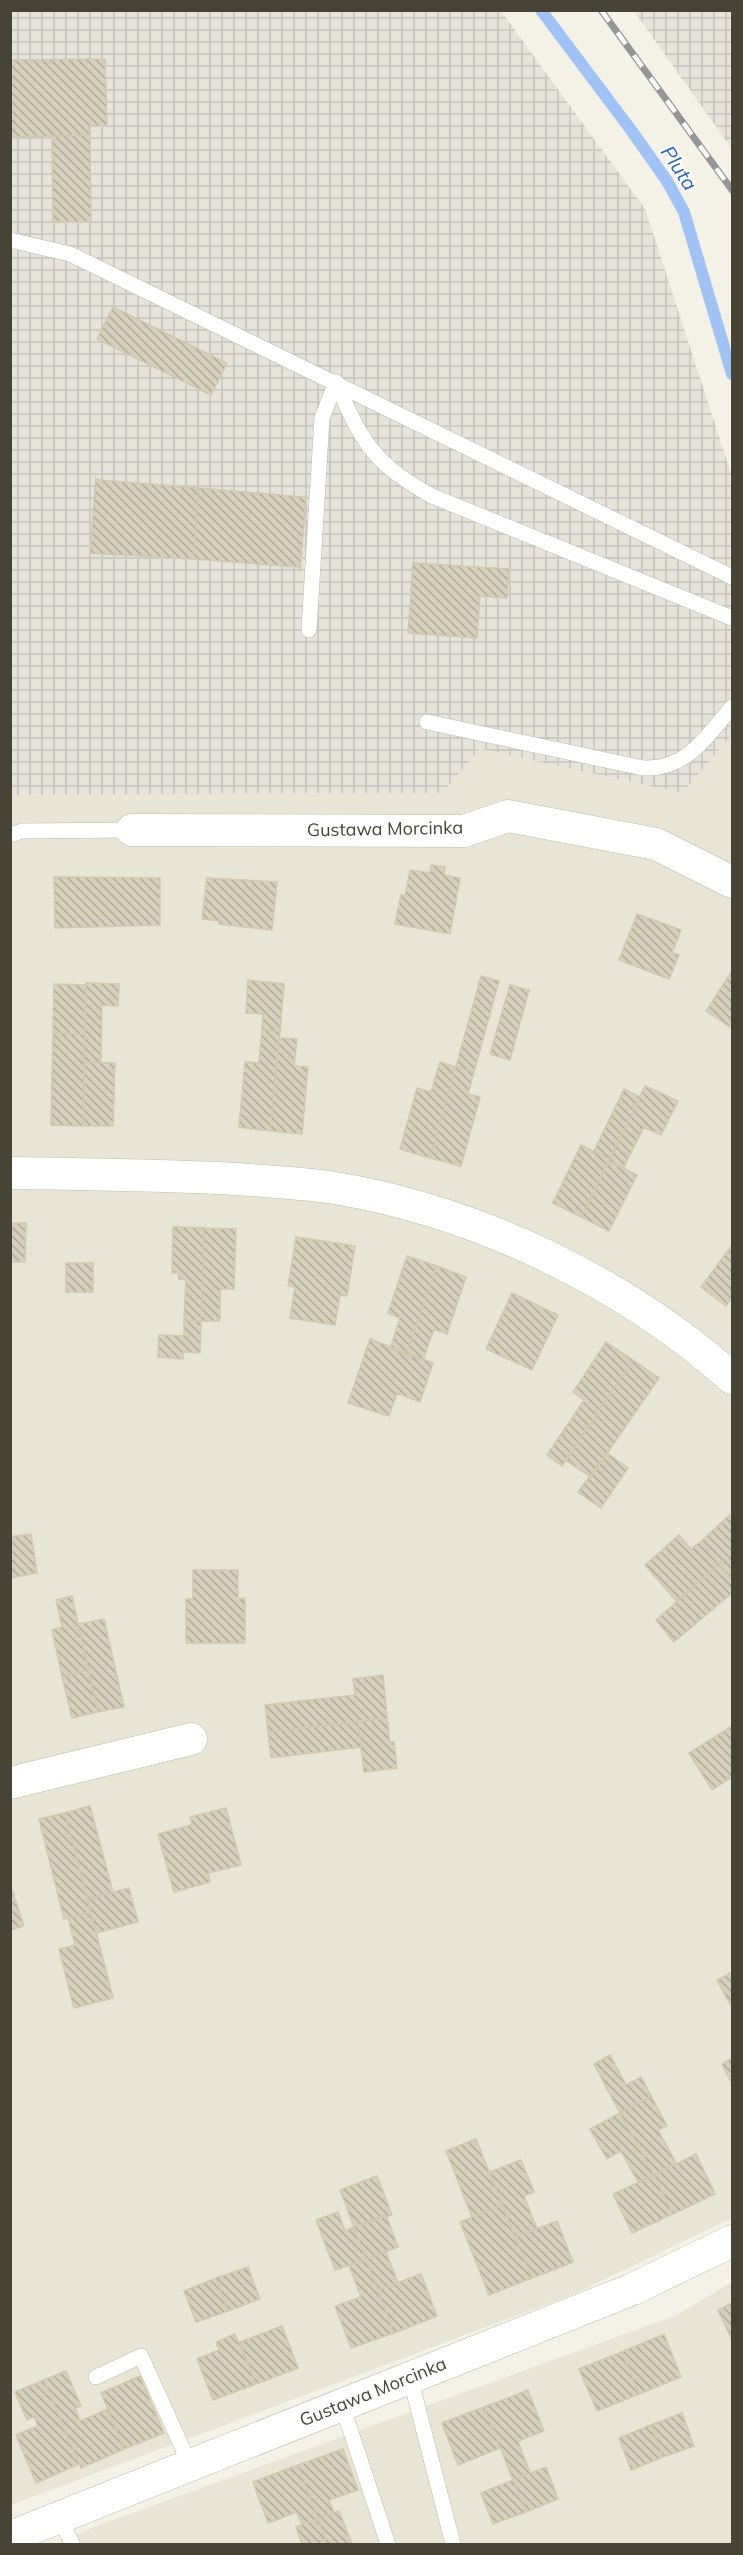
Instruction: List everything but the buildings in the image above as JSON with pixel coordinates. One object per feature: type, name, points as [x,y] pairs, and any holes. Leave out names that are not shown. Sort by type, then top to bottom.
[{"type":"street","name":"Gustawa Morcinka","points":[[132,830],[464,831],[508,816],[656,844],[732,882]]},
{"type":"street","points":[[10,1173],[179,1176],[295,1183],[382,1198],[490,1231],[555,1260],[616,1293],[708,1356],[732,1378]]},
{"type":"street","points":[[10,1783],[191,1739]]},
{"type":"street","name":"Gustawa Morcinka","points":[[10,2537],[633,2289],[732,2241]]},
{"type":"lane","points":[[10,240],[70,254],[732,577]]},
{"type":"lane","points":[[336,382],[366,446],[406,481],[432,496],[732,618]]},
{"type":"lane","points":[[309,630],[322,418],[336,382]]},
{"type":"lane","points":[[427,722],[643,768],[659,769],[674,765],[690,754],[732,707]]},
{"type":"lane","points":[[10,835],[22,831],[132,830]]},
{"type":"lane","points":[[96,2376],[141,2356],[190,2465]]},
{"type":"lane","points":[[410,2377],[453,2544]]},
{"type":"lane","points":[[342,2405],[388,2544]]},
{"type":"lane","points":[[59,2516],[72,2544]]},
{"type":"shaded area","points":[[10,11],[501,11],[645,209],[732,476],[732,735],[682,793],[480,749],[442,793],[11,795]]},
{"type":"shaded area","points":[[634,11],[732,11],[732,149]]},
{"type":"shaded area","points":[[732,735],[732,2218],[574,2294],[11,2505],[11,795],[442,793],[480,749],[682,793]]},
{"type":"shaded area","points":[[732,2282],[732,2544],[56,2544],[94,2527],[677,2315]]},
{"type":"waterway","name":"Pluta","points":[[541,10],[631,130],[667,181],[684,212],[732,374]]},
{"type":"railway","points":[[601,10],[732,190]]}]
